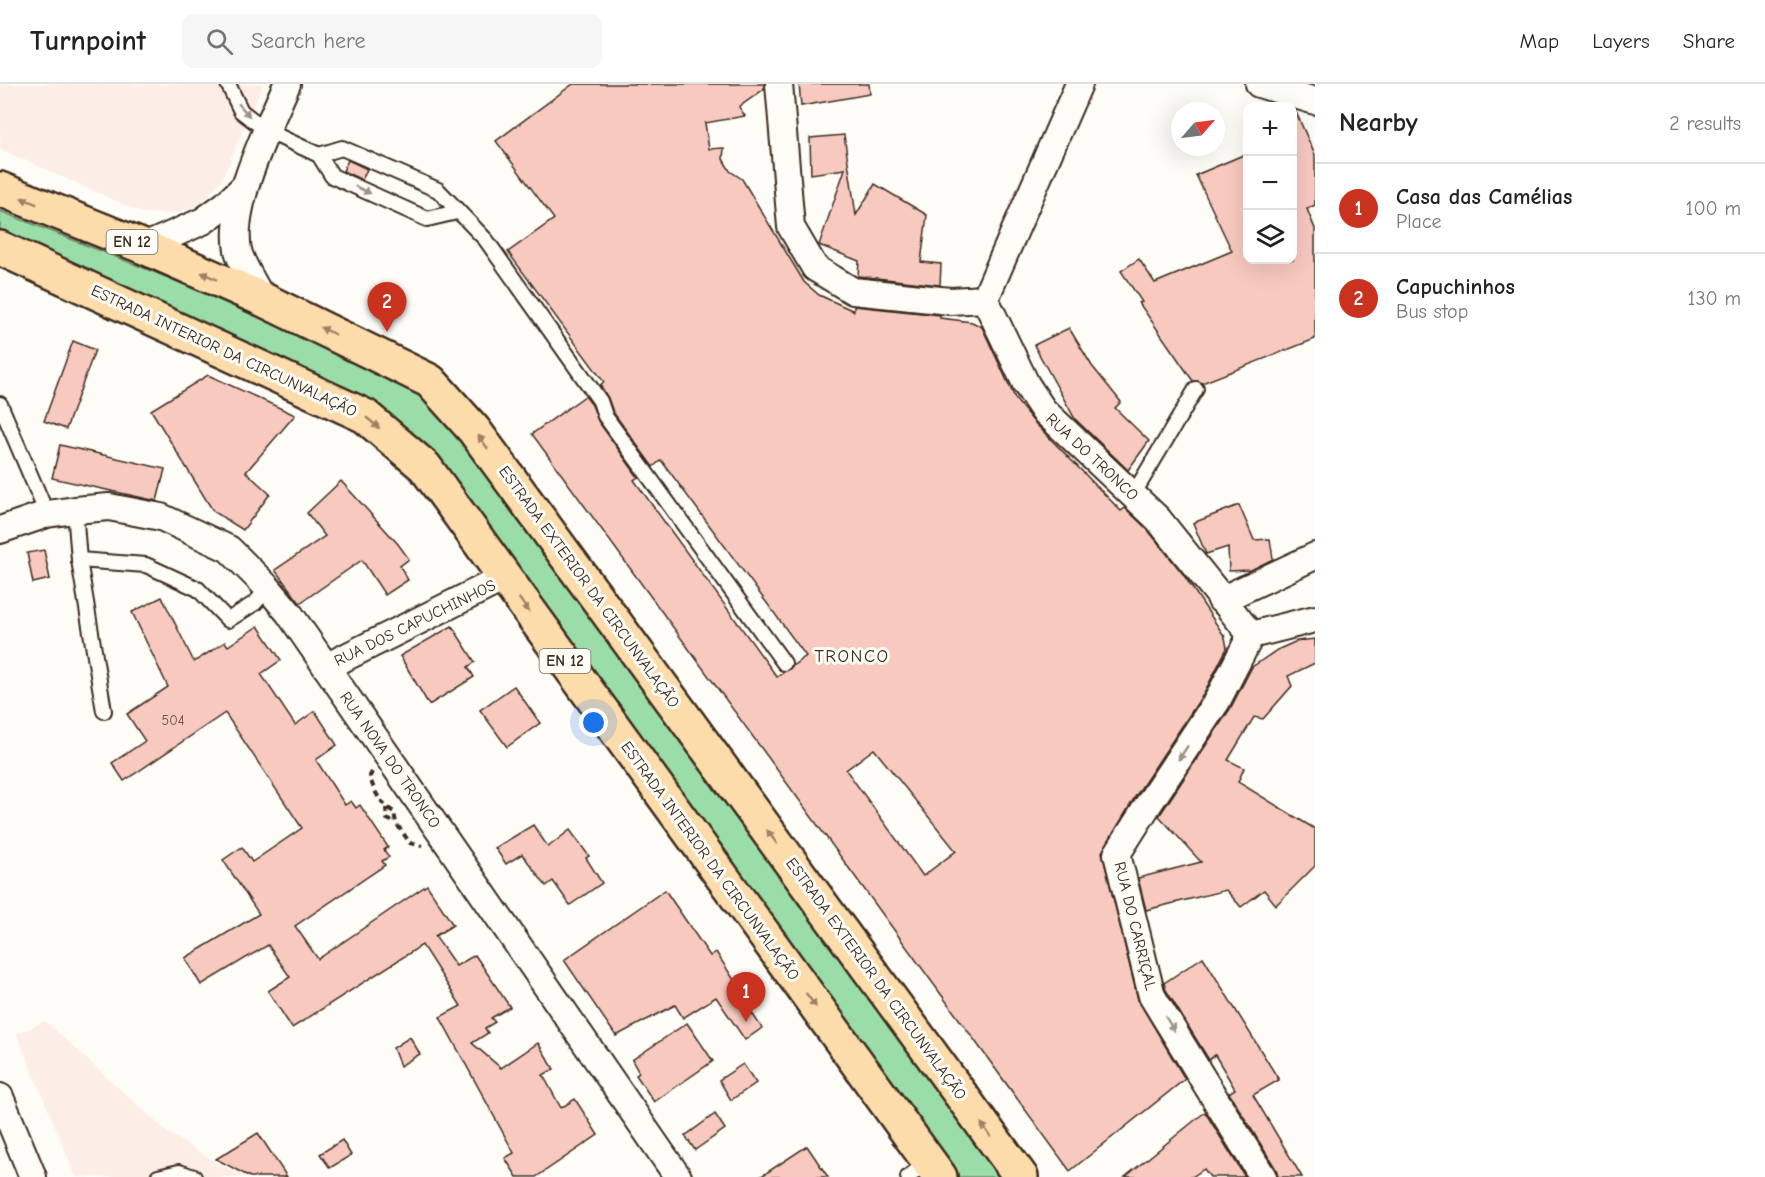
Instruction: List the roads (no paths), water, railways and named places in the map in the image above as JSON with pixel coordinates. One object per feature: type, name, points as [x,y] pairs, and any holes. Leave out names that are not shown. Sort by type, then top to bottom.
[{"type":"main road","name":"ESTRADA EXTERIOR DA CIRCUNVALAÇÃO","points":[[0,189],[144,247],[262,299],[430,381],[474,430],[1021,1177]]},
{"type":"main road","name":"ESTRADA INTERIOR DA CIRCUNVALAÇÃO","points":[[0,248],[365,416],[424,467],[926,1172]]},
{"type":"street","points":[[262,299],[238,250],[238,224],[244,187],[287,84]]},
{"type":"street","points":[[778,84],[790,226],[815,268],[853,291],[950,301],[985,299],[1079,84]]},
{"type":"street","points":[[1258,84],[1315,101]]},
{"type":"street","points":[[144,247],[203,221],[244,187]]},
{"type":"street","name":"RUA DO TRONCO","points":[[985,299],[1026,384],[1043,410],[1158,519],[1251,635]]},
{"type":"street","name":"RUA NOVA DO TRONCO","points":[[0,530],[47,514],[109,507],[161,517],[229,549],[268,588],[288,613],[678,1177]]},
{"type":"street","points":[[1221,600],[1315,556]]},
{"type":"street","name":"RUA DOS CAPUCHINHOS","points":[[326,667],[504,578]]},
{"type":"street","points":[[1251,635],[1315,619]]},
{"type":"street","name":"RUA DO CARRIÇAL","points":[[1251,635],[1217,701],[1117,854],[1152,996],[1263,1177]]},
{"type":"street","points":[[0,1097],[33,1177]]},
{"type":"lane","points":[[228,84],[241,111],[267,130],[319,155],[332,176],[427,219],[457,212]]},
{"type":"lane","points":[[319,155],[342,148],[438,190],[486,240],[600,401],[605,416],[784,663]]},
{"type":"lane","points":[[1133,495],[1196,389]]},
{"type":"lane","points":[[0,404],[47,514]]},
{"type":"lane","points":[[75,510],[79,560],[104,711]]},
{"type":"lane","points":[[79,560],[146,565],[198,589],[228,620],[255,603],[268,588]]},
{"type":"lane","points":[[158,1177],[179,1172],[194,1177]]},
{"type":"place","name":"Capuchinhos","points":[[387,332]]},
{"type":"place","name":"Casa das Camélias","points":[[746,1022]]},
{"type":"district","name":"TRONCO","points":[[852,656]]}]
